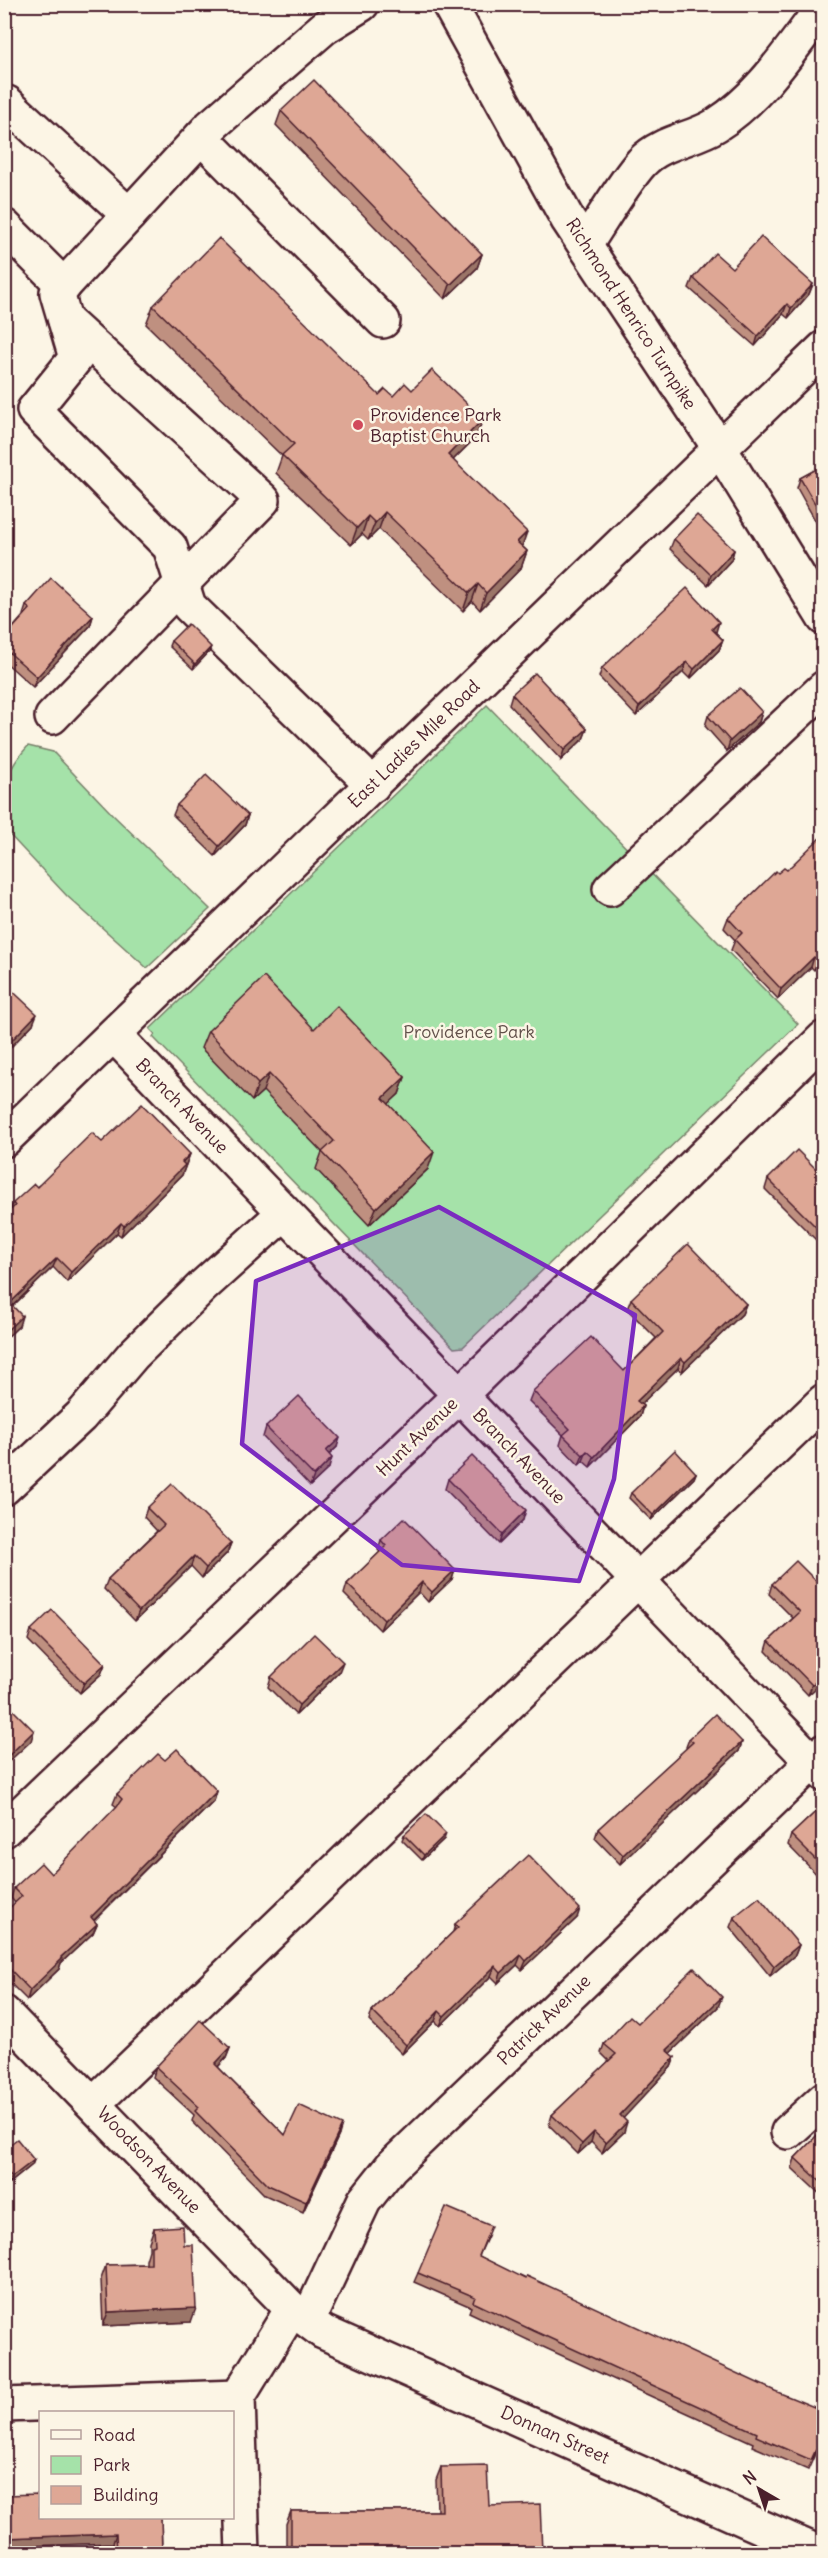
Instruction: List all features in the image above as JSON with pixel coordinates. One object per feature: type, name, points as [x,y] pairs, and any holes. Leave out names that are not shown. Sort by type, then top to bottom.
[{"type":"street","points":[[362,4],[326,27],[211,126],[57,293],[76,358],[34,410],[170,547],[189,606],[373,785]]},
{"type":"street","name":"Richmond Henrico Turnpike","points":[[450,4],[568,220],[720,449],[824,618]]},
{"type":"street","points":[[585,245],[643,162],[661,147],[715,126],[740,106],[779,65],[824,6]]},
{"type":"street","points":[[4,106],[7,104],[129,215]]},
{"type":"street","points":[[201,137],[383,321]]},
{"type":"street","points":[[4,226],[64,286]]},
{"type":"street","points":[[52,717],[263,500],[65,320]]},
{"type":"street","name":"East Ladies Mile Road","points":[[4,1140],[824,348]]},
{"type":"street","points":[[610,889],[824,688]]},
{"type":"street","name":"Branch Avenue","points":[[114,1035],[639,1581],[820,1762]]},
{"type":"street","name":"Hunt Avenue","points":[[4,1830],[461,1394],[824,1038]]},
{"type":"street","points":[[4,1488],[81,1416],[133,1355],[202,1287],[284,1213]]},
{"type":"street","points":[[94,2103],[824,1401]]},
{"type":"street","name":"Patrick Avenue","points":[[238,2397],[300,2314],[364,2202],[391,2167],[820,1762]]},
{"type":"street","name":"Woodson Avenue","points":[[4,2013],[300,2314]]},
{"type":"street","points":[[788,2132],[824,2099]]},
{"type":"street","name":"Donnan Street","points":[[300,2314],[323,2332],[822,2553]]},
{"type":"street","points":[[4,2405],[238,2397],[243,2553]]},
{"type":"highlighted area","points":[[439,1207],[635,1315],[614,1479],[579,1581],[402,1565],[242,1444],[256,1281]]},
{"type":"green space","name":"Providence Park","points":[[487,705],[798,1024],[463,1347],[454,1348],[153,1037],[155,1034],[150,1029]]},
{"type":"green space","points":[[28,746],[53,752],[113,815],[210,909],[147,968],[67,896],[5,830],[4,794],[8,776]]},
{"type":"building","points":[[314,80],[482,254],[450,285],[281,111]]},
{"type":"building","points":[[761,237],[813,284],[791,308],[787,304],[758,336],[693,278],[715,253],[732,268]]},
{"type":"building","name":"Providence Park Baptist Church","points":[[219,238],[379,395],[385,389],[393,396],[405,383],[412,390],[432,370],[483,419],[448,455],[527,532],[517,542],[527,551],[486,593],[478,584],[469,593],[385,512],[375,523],[368,516],[357,528],[282,455],[294,444],[153,306]]},
{"type":"building","points":[[824,465],[824,519],[800,478]]},
{"type":"building","points":[[697,515],[734,550],[711,575],[674,539]]},
{"type":"building","points":[[51,578],[93,616],[37,677],[4,648],[4,638],[30,609],[26,606]]},
{"type":"building","points":[[687,588],[719,622],[712,629],[723,640],[694,669],[687,662],[639,707],[602,668]]},
{"type":"building","points":[[188,624],[211,647],[195,664],[171,641]]},
{"type":"building","points":[[535,673],[587,729],[564,750],[512,694]]},
{"type":"building","points":[[740,688],[762,712],[730,741],[708,716]]},
{"type":"building","points":[[206,775],[248,815],[219,846],[177,805]]},
{"type":"building","points":[[824,834],[824,955],[818,960],[814,957],[781,989],[735,940],[742,933],[728,918],[776,871],[778,873],[784,868],[787,870]]},
{"type":"building","points":[[264,977],[314,1029],[337,1006],[405,1077],[383,1098],[434,1152],[376,1208],[322,1152],[334,1141],[269,1074],[258,1084],[208,1031]]},
{"type":"building","points":[[4,983],[37,1014],[12,1040],[4,1032]]},
{"type":"building","points":[[142,1104],[190,1154],[182,1162],[185,1165],[124,1226],[121,1223],[71,1272],[57,1258],[10,1303],[22,1316],[4,1333],[4,1216],[15,1206],[13,1203],[34,1184],[37,1187],[92,1133],[102,1142]]},
{"type":"building","points":[[797,1150],[824,1177],[824,1226],[819,1230],[768,1179]]},
{"type":"building","points":[[688,1244],[746,1304],[685,1362],[681,1358],[637,1401],[643,1406],[594,1457],[587,1451],[583,1455],[563,1435],[570,1429],[533,1391],[591,1337],[624,1371],[663,1332],[631,1299]]},
{"type":"building","points":[[299,1396],[340,1438],[326,1451],[332,1458],[314,1476],[266,1427]]},
{"type":"building","points":[[675,1450],[696,1473],[653,1515],[631,1493]]},
{"type":"building","points":[[472,1456],[526,1510],[502,1534],[448,1479]]},
{"type":"building","points":[[172,1484],[231,1543],[206,1568],[194,1556],[139,1611],[108,1579],[164,1525],[147,1508]]},
{"type":"building","points":[[404,1518],[455,1570],[432,1592],[422,1582],[384,1620],[347,1584],[386,1546],[381,1540]]},
{"type":"building","points":[[796,1561],[817,1582],[824,1576],[824,1674],[812,1685],[769,1641],[800,1612],[772,1584]]},
{"type":"building","points":[[52,1610],[105,1664],[84,1683],[31,1630]]},
{"type":"building","points":[[314,1634],[343,1662],[299,1705],[271,1677]]},
{"type":"building","points":[[4,1701],[34,1731],[4,1760]]},
{"type":"building","points":[[715,1714],[742,1742],[623,1855],[598,1829],[693,1742],[689,1739]]},
{"type":"building","points":[[177,1749],[217,1791],[91,1917],[97,1924],[30,1990],[4,1963],[4,1913],[22,1896],[14,1888],[41,1863],[51,1874],[117,1806],[122,1799],[117,1794],[158,1754],[165,1760]]},
{"type":"building","points":[[824,1804],[824,1868],[791,1835]]},
{"type":"building","points":[[426,1814],[446,1834],[424,1855],[404,1835]]},
{"type":"building","points":[[528,1855],[580,1909],[526,1961],[521,1955],[501,1973],[495,1966],[444,2016],[439,2011],[406,2045],[372,2011],[458,1927],[455,1924]]},
{"type":"building","points":[[759,1897],[799,1945],[774,1966],[734,1917]]},
{"type":"building","points":[[694,1968],[722,1997],[667,2050],[675,2057],[620,2115],[627,2122],[606,2143],[594,2132],[582,2144],[552,2115],[616,2054],[604,2044],[630,2016],[638,2023]]},
{"type":"building","points":[[200,2020],[230,2048],[215,2064],[285,2135],[299,2105],[342,2125],[306,2202],[268,2185],[195,2111],[199,2107],[156,2067]]},
{"type":"building","points":[[824,2128],[824,2185],[795,2158]]},
{"type":"building","points":[[17,2139],[34,2160],[12,2177],[4,2168],[4,2149]]},
{"type":"building","points":[[446,2207],[491,2226],[479,2256],[775,2391],[824,2411],[824,2432],[811,2460],[473,2302],[475,2297],[418,2273]]},
{"type":"building","points":[[183,2226],[184,2245],[193,2245],[196,2308],[108,2312],[106,2265],[151,2264],[151,2246],[155,2245],[154,2228]]},
{"type":"building","points":[[487,2466],[489,2506],[540,2504],[542,2551],[291,2553],[291,2511],[442,2511],[441,2467]]},
{"type":"building","points":[[39,2494],[39,2519],[161,2519],[162,2553],[117,2553],[116,2534],[4,2538],[4,2495]]},
{"type":"place","name":"Providence Park Baptist Church","points":[[358,425]]}]
